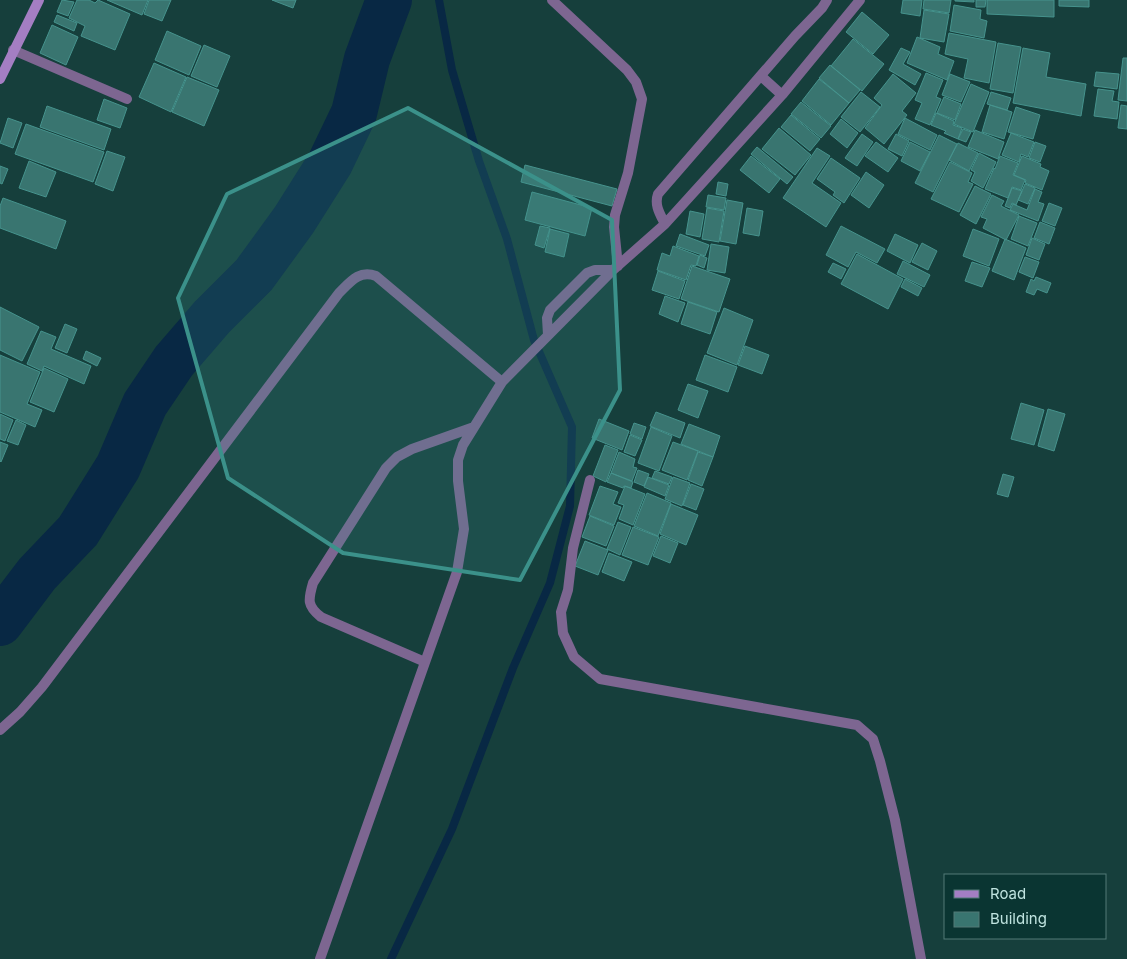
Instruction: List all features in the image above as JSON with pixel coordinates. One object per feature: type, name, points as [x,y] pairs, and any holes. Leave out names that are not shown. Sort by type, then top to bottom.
[{"type":"main road","points":[[0,79],[39,0]]},
{"type":"street","points":[[552,0],[627,70],[636,82],[642,99],[628,173],[615,215],[615,268]]},
{"type":"street","points":[[664,224],[657,207],[656,200],[658,194],[827,0]]},
{"type":"street","points":[[320,959],[457,572],[464,529],[458,481],[458,460],[463,445],[502,382],[615,268],[664,224],[782,95],[860,0]]},
{"type":"street","points":[[13,50],[127,100]]},
{"type":"street","points":[[761,76],[782,95]]},
{"type":"street","points":[[547,335],[547,318],[550,310],[587,273],[594,270],[615,268]]},
{"type":"street","points":[[0,730],[20,712],[42,687],[333,301],[355,277],[364,274],[376,276],[502,382]]},
{"type":"street","points":[[425,662],[321,617],[311,606],[308,598],[313,583],[386,468],[397,457],[412,449],[474,427]]},
{"type":"street","points":[[590,480],[573,548],[568,590],[561,612],[563,634],[574,656],[600,679],[857,725],[873,739],[880,761],[895,820],[921,959]]},
{"type":"highlighted area","points":[[408,108],[612,220],[620,390],[520,580],[343,553],[228,478],[178,298],[227,194]]},
{"type":"building","points":[[62,0],[74,2],[68,16],[57,12]]},
{"type":"building","points":[[77,0],[89,0],[95,3],[98,0],[130,14],[115,50],[81,36],[85,26],[69,18]]},
{"type":"building","points":[[107,0],[148,0],[142,15]]},
{"type":"building","points":[[149,0],[171,0],[162,21],[144,14]]},
{"type":"building","points":[[272,0],[296,0],[293,8]]},
{"type":"building","points":[[903,0],[922,0],[920,16],[901,13]]},
{"type":"building","points":[[924,0],[951,0],[949,13],[923,9]]},
{"type":"building","points":[[974,0],[974,2],[955,1]]},
{"type":"building","points":[[976,0],[986,0],[985,7],[976,7]]},
{"type":"building","points":[[987,0],[1054,0],[1054,17],[987,14]]},
{"type":"building","points":[[1059,0],[1089,0],[1089,7],[1059,6]]},
{"type":"building","points":[[954,5],[981,10],[980,19],[987,21],[984,38],[950,31]]},
{"type":"building","points":[[924,10],[949,14],[944,42],[920,38]]},
{"type":"building","points":[[862,12],[889,35],[873,54],[846,32]]},
{"type":"building","points":[[57,15],[77,23],[74,31],[54,22]]},
{"type":"building","points":[[52,25],[78,37],[66,65],[40,53]]},
{"type":"building","points":[[167,31],[201,46],[189,75],[155,60]]},
{"type":"building","points":[[949,33],[996,42],[989,83],[964,78],[968,59],[945,54]]},
{"type":"building","points":[[917,37],[940,47],[938,54],[954,61],[947,80],[907,63]]},
{"type":"building","points":[[853,39],[884,64],[862,91],[831,66]]},
{"type":"building","points":[[998,43],[1021,47],[1013,93],[990,89]]},
{"type":"building","points":[[204,45],[230,56],[217,87],[191,76]]},
{"type":"building","points":[[901,48],[910,52],[903,64],[921,74],[915,85],[889,70]]},
{"type":"building","points":[[1023,48],[1050,53],[1046,77],[1086,84],[1081,116],[1013,103]]},
{"type":"building","points":[[1123,58],[1127,58],[1127,101],[1118,100]]},
{"type":"building","points":[[154,63],[186,77],[171,112],[139,97]]},
{"type":"building","points":[[830,65],[860,90],[849,103],[819,78]]},
{"type":"building","points":[[1096,72],[1119,74],[1117,89],[1094,86]]},
{"type":"building","points":[[926,73],[943,80],[936,97],[941,99],[930,125],[915,119],[922,103],[915,100]]},
{"type":"building","points":[[893,74],[916,93],[902,111],[907,115],[884,144],[865,128],[882,105],[874,98]]},
{"type":"building","points":[[950,74],[970,82],[961,102],[942,95]]},
{"type":"building","points":[[187,77],[219,90],[204,126],[172,112]]},
{"type":"building","points":[[819,79],[849,103],[831,125],[802,101]]},
{"type":"building","points":[[971,84],[989,92],[973,132],[954,124]]},
{"type":"building","points":[[1098,89],[1114,91],[1112,101],[1119,102],[1117,119],[1094,116]]},
{"type":"building","points":[[861,92],[880,107],[860,132],[841,117]]},
{"type":"building","points":[[991,92],[1011,98],[1007,110],[987,104]]},
{"type":"building","points":[[944,97],[961,104],[955,120],[937,113]]},
{"type":"building","points":[[104,99],[127,108],[120,128],[97,120]]},
{"type":"building","points":[[801,102],[831,126],[821,138],[791,114]]},
{"type":"building","points":[[990,105],[1012,112],[1004,139],[982,132]]},
{"type":"building","points":[[1121,105],[1127,106],[1127,129],[1118,128]]},
{"type":"building","points":[[47,106],[111,129],[104,150],[40,127]]},
{"type":"building","points":[[1016,107],[1040,115],[1033,139],[1008,132]]},
{"type":"building","points":[[936,113],[954,121],[953,125],[962,128],[958,139],[944,133],[946,131],[931,125]]},
{"type":"building","points":[[791,115],[820,139],[810,151],[781,127]]},
{"type":"building","points":[[8,118],[22,123],[13,148],[0,143]]},
{"type":"building","points":[[905,118],[937,135],[930,150],[898,134]]},
{"type":"building","points":[[841,119],[858,133],[847,148],[830,134]]},
{"type":"building","points":[[26,124],[104,152],[93,182],[15,154]]},
{"type":"building","points":[[779,128],[811,155],[795,175],[762,149]]},
{"type":"building","points":[[963,129],[971,132],[966,142],[958,139]]},
{"type":"building","points":[[975,130],[1004,142],[998,159],[968,147]]},
{"type":"building","points":[[1011,133],[1034,142],[1028,157],[1021,154],[1019,162],[1002,155]]},
{"type":"building","points":[[862,134],[873,142],[857,166],[845,158]]},
{"type":"building","points":[[896,134],[909,141],[902,156],[888,149]]},
{"type":"building","points":[[939,135],[957,144],[933,192],[915,183]]},
{"type":"building","points":[[876,142],[898,158],[888,172],[865,156]]},
{"type":"building","points":[[910,142],[930,152],[920,171],[901,161]]},
{"type":"building","points":[[1035,142],[1046,146],[1040,162],[1029,158]]},
{"type":"building","points":[[958,143],[978,153],[969,171],[949,160]]},
{"type":"building","points":[[757,147],[793,177],[787,184],[751,154]]},
{"type":"building","points":[[817,148],[830,156],[812,183],[841,203],[826,227],[783,198]]},
{"type":"building","points":[[107,151],[125,157],[113,191],[95,184]]},
{"type":"building","points":[[979,153],[996,162],[983,188],[971,181],[975,172],[971,170]]},
{"type":"building","points":[[751,156],[780,179],[769,193],[740,170]]},
{"type":"building","points":[[1000,156],[1018,163],[1013,175],[1025,180],[1021,190],[1012,187],[1008,198],[985,189]]},
{"type":"building","points":[[1022,156],[1041,164],[1040,167],[1049,171],[1042,190],[1025,183],[1026,180],[1014,175]]},
{"type":"building","points":[[831,158],[860,178],[844,203],[833,195],[835,192],[817,179]]},
{"type":"building","points":[[29,161],[56,172],[46,197],[19,188]]},
{"type":"building","points":[[950,162],[972,173],[968,182],[973,184],[959,212],[931,199]]},
{"type":"building","points":[[525,165],[617,189],[612,206],[521,182]]},
{"type":"building","points":[[0,166],[8,169],[2,184],[0,183]]},
{"type":"building","points":[[866,172],[884,185],[869,208],[851,195]]},
{"type":"building","points":[[718,182],[728,184],[726,196],[716,194]]},
{"type":"building","points":[[1025,184],[1035,188],[1028,204],[1018,200]]},
{"type":"building","points":[[975,186],[991,194],[976,224],[960,215]]},
{"type":"building","points":[[1012,188],[1022,191],[1016,205],[1012,203],[1010,208],[1005,206]]},
{"type":"building","points":[[1035,189],[1042,192],[1038,202],[1044,204],[1038,221],[1010,210],[1013,204],[1027,210]]},
{"type":"building","points":[[532,192],[592,208],[585,236],[525,220]]},
{"type":"building","points":[[708,195],[726,198],[724,210],[706,207]]},
{"type":"building","points":[[992,195],[1004,201],[1001,206],[1019,215],[1006,240],[983,228],[987,219],[981,217]]},
{"type":"building","points":[[3,198],[66,221],[56,249],[0,228],[0,206]]},
{"type":"building","points":[[727,200],[743,203],[736,244],[720,241]]},
{"type":"building","points":[[1049,203],[1062,208],[1055,226],[1042,221]]},
{"type":"building","points":[[707,208],[724,211],[719,242],[702,239]]},
{"type":"building","points":[[747,208],[763,211],[759,236],[743,233]]},
{"type":"building","points":[[690,211],[704,214],[700,237],[686,234]]},
{"type":"building","points":[[1019,216],[1037,223],[1028,246],[1011,239]]},
{"type":"building","points":[[1040,222],[1055,228],[1049,244],[1034,238]]},
{"type":"building","points":[[540,226],[550,228],[544,248],[535,245]]},
{"type":"building","points":[[841,226],[885,249],[877,263],[856,252],[848,267],[826,255]]},
{"type":"building","points":[[550,229],[569,234],[564,257],[545,252]]},
{"type":"building","points":[[973,229],[999,239],[989,266],[963,256]]},
{"type":"building","points":[[680,234],[709,245],[705,256],[676,246]]},
{"type":"building","points":[[895,234],[918,245],[910,263],[887,251]]},
{"type":"building","points":[[1032,238],[1045,244],[1039,260],[1026,255]]},
{"type":"building","points":[[1005,239],[1026,248],[1014,280],[992,271]]},
{"type":"building","points":[[922,243],[937,251],[928,270],[912,262]]},
{"type":"building","points":[[711,244],[729,247],[725,273],[707,270]]},
{"type":"building","points":[[673,246],[699,256],[696,266],[691,265],[686,280],[657,270],[662,253],[670,256]]},
{"type":"building","points":[[857,254],[903,279],[888,309],[841,284]]},
{"type":"building","points":[[700,255],[707,258],[704,268],[697,265]]},
{"type":"building","points":[[1025,257],[1039,262],[1033,278],[1019,272]]},
{"type":"building","points":[[903,261],[930,275],[924,287],[897,274]]},
{"type":"building","points":[[972,262],[990,268],[982,287],[965,281]]},
{"type":"building","points":[[833,263],[846,269],[841,279],[828,272]]},
{"type":"building","points":[[692,266],[730,279],[719,312],[681,299]]},
{"type":"building","points":[[658,271],[685,281],[679,299],[652,290]]},
{"type":"building","points":[[1036,277],[1051,283],[1047,293],[1037,289],[1034,295],[1026,292],[1031,279],[1034,281]]},
{"type":"building","points":[[905,279],[922,288],[918,296],[901,287]]},
{"type":"building","points":[[665,296],[685,303],[678,322],[659,314]]},
{"type":"building","points":[[688,302],[717,312],[710,334],[681,324]]},
{"type":"building","points":[[0,307],[39,327],[22,361],[0,350]]},
{"type":"building","points":[[724,308],[753,320],[737,365],[707,353]]},
{"type":"building","points":[[65,324],[77,329],[67,353],[55,348]]},
{"type":"building","points":[[41,331],[56,337],[51,349],[91,366],[84,384],[44,366],[42,371],[27,364]]},
{"type":"building","points":[[745,346],[769,355],[762,374],[738,365]]},
{"type":"building","points":[[86,351],[101,358],[97,366],[83,359]]},
{"type":"building","points":[[0,355],[40,372],[27,404],[42,410],[35,427],[0,412]]},
{"type":"building","points":[[705,355],[737,367],[728,392],[696,380]]},
{"type":"building","points":[[44,368],[68,379],[54,412],[30,402]]},
{"type":"building","points":[[688,384],[708,391],[698,418],[678,410]]},
{"type":"building","points":[[1021,403],[1044,410],[1034,445],[1011,439]]},
{"type":"building","points":[[1048,409],[1065,414],[1054,451],[1038,446]]},
{"type":"building","points":[[656,412],[685,423],[680,438],[650,426]]},
{"type":"building","points":[[0,414],[13,420],[5,441],[0,439]]},
{"type":"building","points":[[599,419],[629,431],[622,450],[592,438]]},
{"type":"building","points":[[16,420],[26,425],[18,445],[7,441]]},
{"type":"building","points":[[634,423],[646,427],[642,439],[630,434]]},
{"type":"building","points":[[689,424],[720,436],[713,457],[681,444]]},
{"type":"building","points":[[651,427],[672,436],[659,471],[638,463]]},
{"type":"building","points":[[630,435],[642,440],[635,456],[624,452]]},
{"type":"building","points":[[0,442],[8,445],[1,462],[0,461]]},
{"type":"building","points":[[673,442],[698,451],[687,480],[662,470]]},
{"type":"building","points":[[605,445],[618,450],[606,482],[593,476]]},
{"type":"building","points":[[619,452],[635,459],[633,467],[637,468],[632,481],[611,473]]},
{"type":"building","points":[[698,452],[713,457],[702,486],[688,480]]},
{"type":"building","points":[[638,470],[649,474],[644,486],[634,482]]},
{"type":"building","points":[[655,471],[672,477],[669,484],[652,478]]},
{"type":"building","points":[[611,473],[633,482],[631,488],[624,486],[623,488],[607,482]]},
{"type":"building","points":[[1003,474],[1014,477],[1008,497],[997,494]]},
{"type":"building","points":[[648,477],[669,485],[665,496],[644,487]]},
{"type":"building","points":[[673,477],[690,483],[682,506],[665,499]]},
{"type":"building","points":[[691,484],[704,489],[696,510],[683,505]]},
{"type":"building","points":[[600,486],[618,492],[613,504],[621,507],[614,525],[589,515]]},
{"type":"building","points":[[625,486],[645,494],[633,525],[619,519],[624,505],[618,503]]},
{"type":"building","points":[[647,493],[671,503],[658,536],[634,526]]},
{"type":"building","points":[[671,504],[698,515],[686,545],[660,534]]},
{"type":"building","points":[[590,516],[614,526],[606,546],[582,537]]},
{"type":"building","points":[[618,522],[631,527],[620,555],[607,549]]},
{"type":"building","points":[[633,527],[659,537],[648,565],[622,555]]},
{"type":"building","points":[[661,536],[678,543],[670,563],[653,556]]},
{"type":"building","points":[[585,541],[608,550],[598,575],[575,566]]},
{"type":"building","points":[[609,553],[632,562],[624,581],[602,572]]},
{"type":"waterway","points":[[0,623],[37,574],[78,531],[118,467],[145,404],[174,361],[212,317],[254,275],[294,220],[330,163],[354,113],[367,59],[389,0]]},
{"type":"waterway","points":[[391,959],[452,829],[513,668],[550,583],[570,506],[572,427],[534,340],[507,239],[479,161],[452,70],[439,0]]}]
